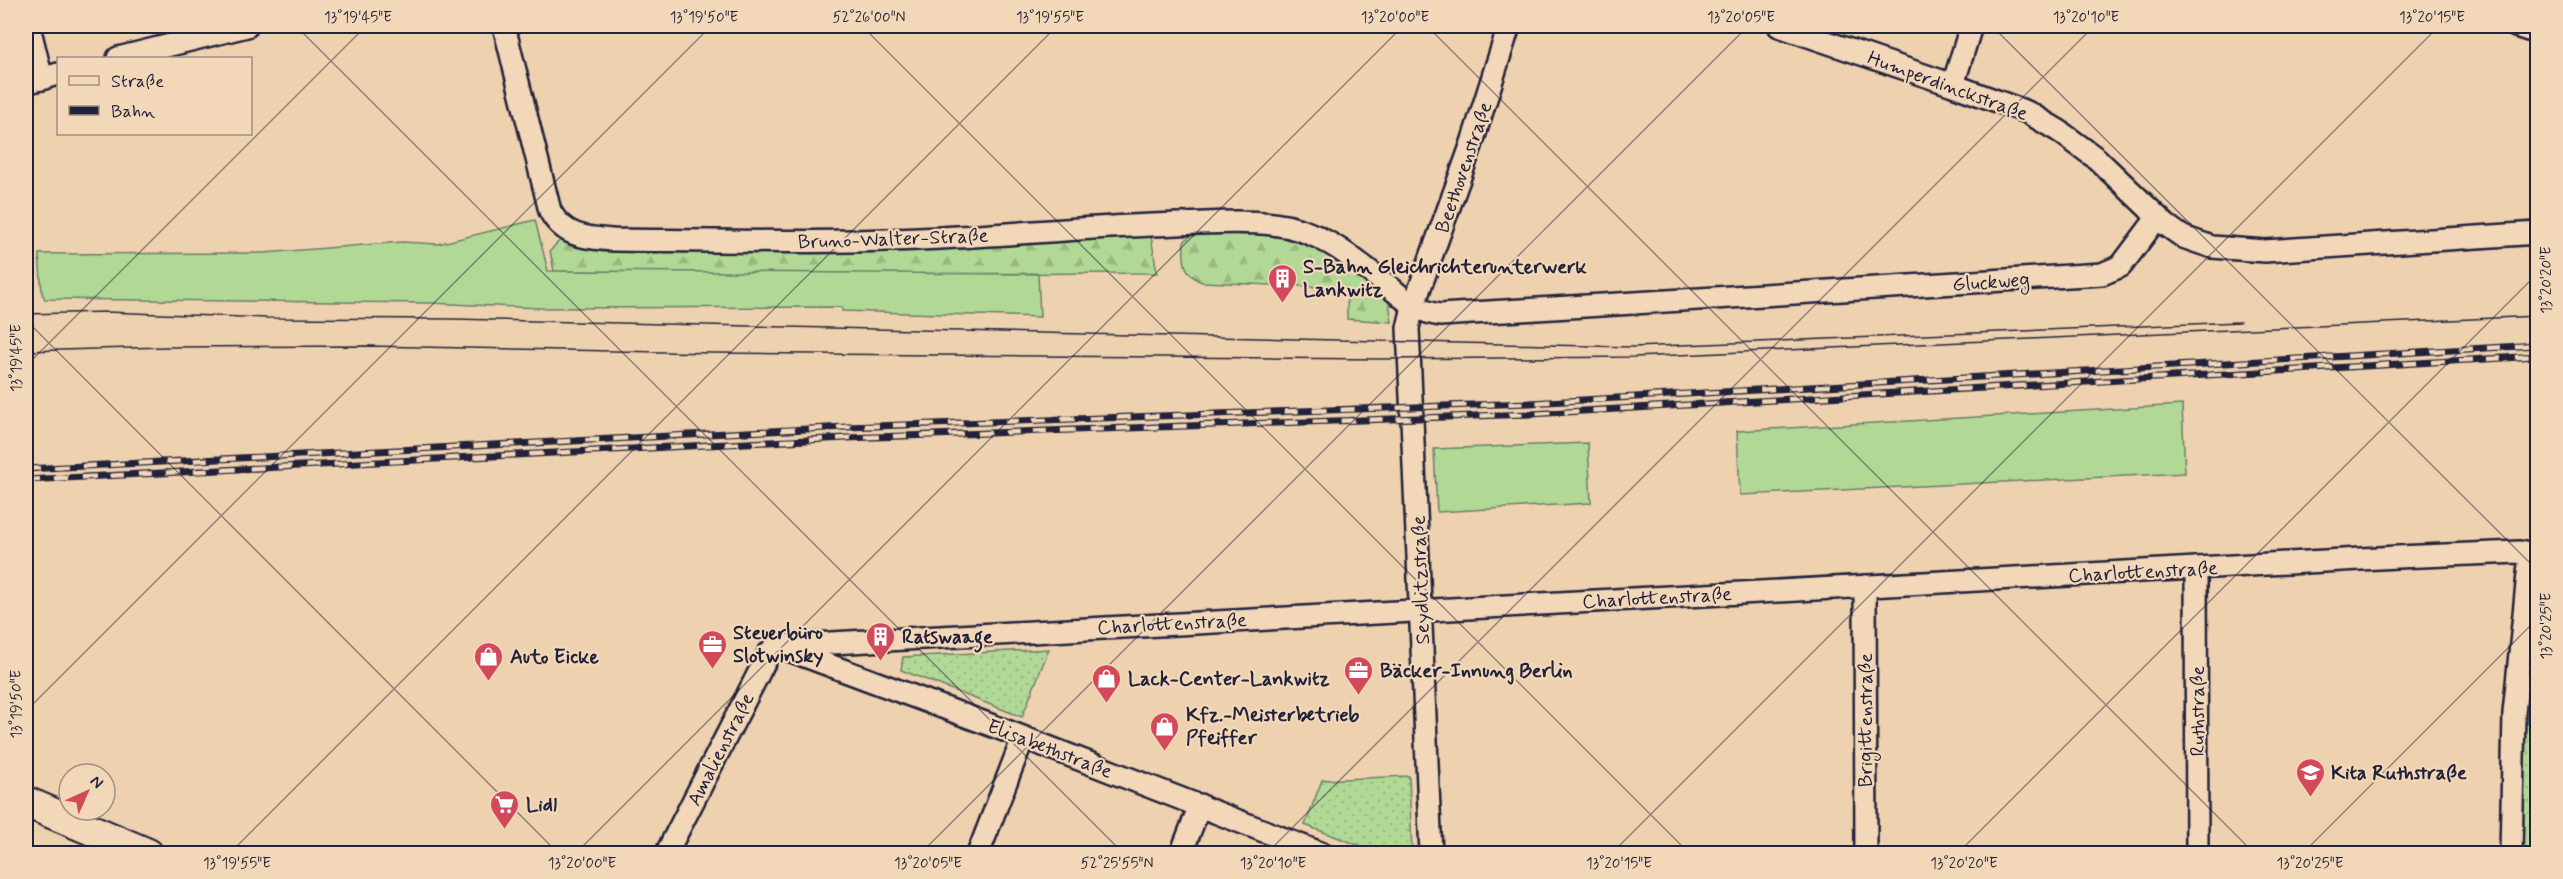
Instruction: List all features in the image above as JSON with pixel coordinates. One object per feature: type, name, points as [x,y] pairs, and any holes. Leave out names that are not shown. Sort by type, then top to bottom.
[{"type":"main road","points":[[26,802],[145,853]]},
{"type":"street","points":[[28,26],[42,79]]},
{"type":"street","points":[[122,57],[247,26]]},
{"type":"street","name":"Bruno-Walter-Straße","points":[[504,26],[550,211],[560,226],[581,238],[832,242],[1167,224],[1243,222],[1274,224],[1314,234],[1342,250],[1413,307]]},
{"type":"street","name":"Beethovenstraße","points":[[1413,307],[1475,135],[1509,26]]},
{"type":"street","name":"Humperdinckstraße","points":[[1779,26],[2016,107],[2059,131],[2096,158],[2157,218]]},
{"type":"street","points":[[1953,85],[1971,26]]},
{"type":"street","points":[[2516,26],[2538,33]]},
{"type":"street","points":[[2157,218],[2183,237],[2212,247],[2256,250],[2538,232]]},
{"type":"street","name":"Gluckweg","points":[[1413,307],[1440,315],[2102,274],[2121,266],[2157,218]]},
{"type":"street","name":"Seydlitzstraße","points":[[1413,307],[1408,328],[1431,854]]},
{"type":"street","name":"Charlottenstraße","points":[[777,646],[2481,553],[2519,552],[2534,555]]},
{"type":"street","points":[[2511,854],[2514,713],[2534,555]]},
{"type":"street","name":"Ruthstraße","points":[[2196,568],[2197,854]]},
{"type":"street","name":"Brigittenstraße","points":[[1865,586],[1866,854]]},
{"type":"street","name":"Elisabethstraße","points":[[777,646],[1200,805],[1323,854]]},
{"type":"street","name":"Amalienstraße","points":[[666,854],[769,653],[777,646]]},
{"type":"street","points":[[978,854],[1023,738]]},
{"type":"street","points":[[1181,854],[1200,805]]},
{"type":"green space","points":[[535,220],[548,271],[1038,274],[1040,317],[842,311],[842,307],[541,308],[430,303],[45,299],[42,293],[39,254],[264,253],[402,242],[438,244]]},
{"type":"green space","points":[[1264,230],[1326,247],[1388,296],[1392,322],[1347,319],[1347,288],[1202,282],[1188,271],[1184,260],[1184,242],[1193,233]]},
{"type":"green space","points":[[1151,236],[1157,273],[845,274],[554,271],[550,251],[561,239],[569,245],[579,247],[867,251]]},
{"type":"green space","points":[[2182,405],[2185,473],[1740,495],[1737,431]]},
{"type":"green space","points":[[1588,443],[1591,503],[1437,512],[1434,449]]},
{"type":"green space","points":[[2538,581],[2537,852],[2519,851],[2519,753]]},
{"type":"green space","points":[[1049,649],[1022,717],[901,670],[903,657]]},
{"type":"green space","points":[[1409,776],[1412,853],[1379,853],[1305,825],[1322,780]]},
{"type":"tram line","points":[[26,314],[106,312],[268,318],[453,319],[1633,347],[2240,322]]},
{"type":"tram line","points":[[26,351],[165,347],[369,346],[713,353],[1378,359],[1634,357],[2538,316]]},
{"type":"railway","points":[[26,469],[846,427],[1530,403],[2538,345]]},
{"type":"railway","points":[[26,480],[846,438],[1531,414],[2538,356]]},
{"type":"place","name":"S-Bahn Gleichrichterunterwerk Lankwitz","points":[[1282,304]]},
{"type":"place","name":"Ratswaage","points":[[881,662]]},
{"type":"place","name":"Steuerbüro Slotwinsky","points":[[712,670]]},
{"type":"place","name":"Auto Eicke","points":[[489,682]]},
{"type":"place","name":"Bäcker-Innung Berlin","points":[[1359,696]]},
{"type":"place","name":"Lack-Center-Lankwitz","points":[[1107,704]]},
{"type":"place","name":"Kfz.-Meisterbetrieb Pfeiffer","points":[[1165,752]]},
{"type":"place","name":"Kita Ruthstraße","points":[[2310,798]]},
{"type":"place","name":"Lidl","points":[[505,830]]}]
